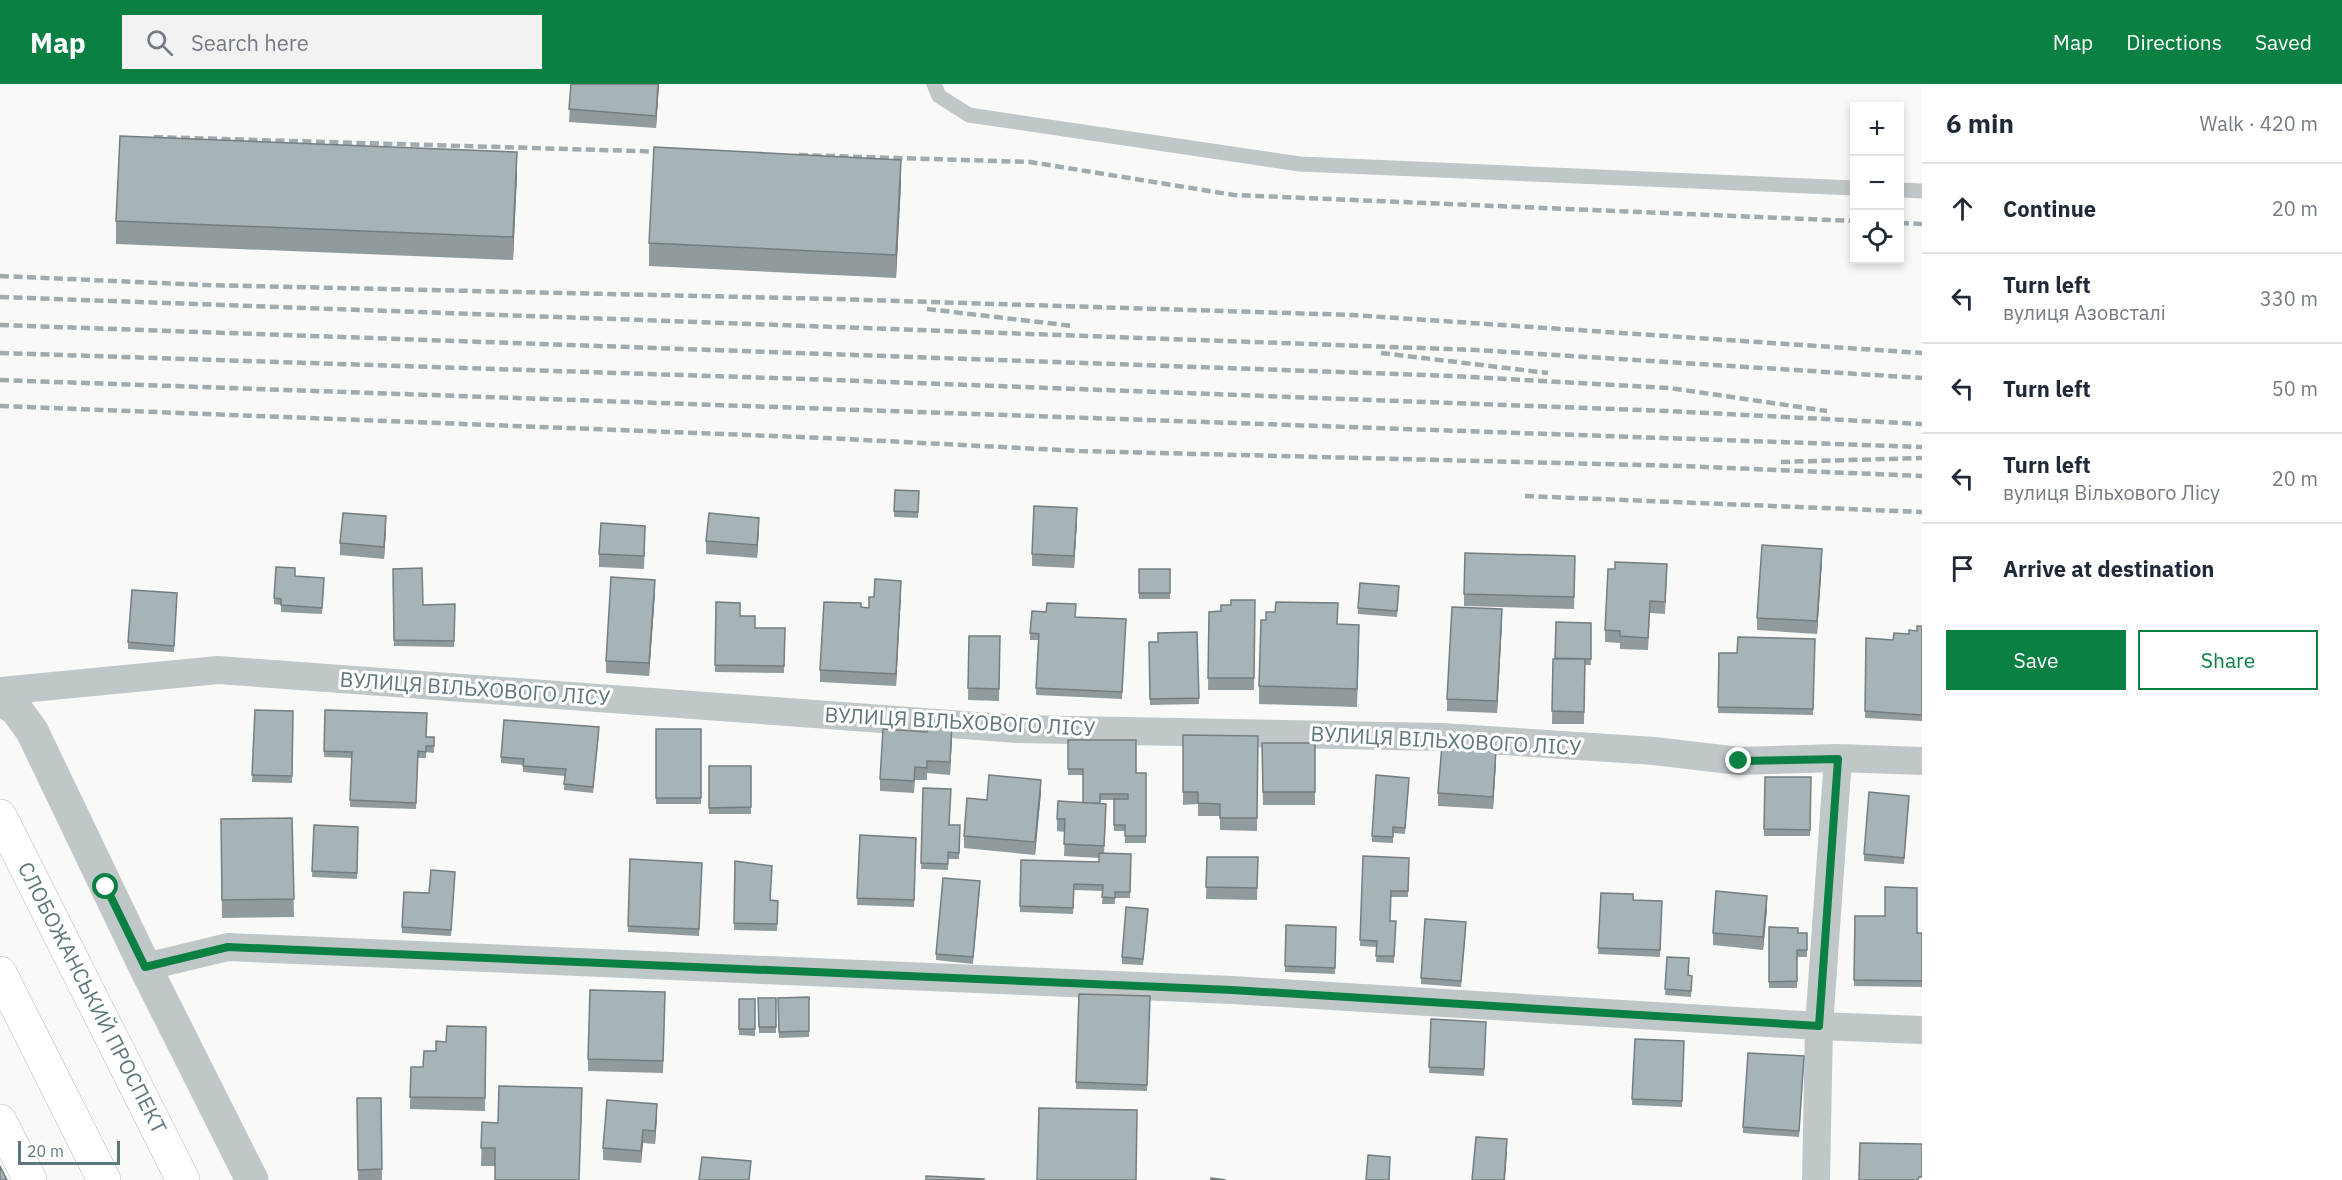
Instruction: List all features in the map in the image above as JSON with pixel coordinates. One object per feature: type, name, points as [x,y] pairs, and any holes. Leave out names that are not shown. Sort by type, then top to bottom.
[{"type":"main road","name":"СЛОБОЖАНСЬКИЙ ПРОСПЕКТ","points":[[0,816],[183,1180]]},
{"type":"main road","points":[[0,973],[104,1180]]},
{"type":"main road","points":[[0,1121],[30,1180]]},
{"type":"street","name":"ВУЛИЦЯ ВІЛЬХОВОГО ЛІСУ","points":[[0,691],[218,670],[1018,729],[1442,737],[1654,752],[1739,761],[1838,759],[1922,761]]},
{"type":"street","points":[[0,699],[16,709],[32,731],[145,967],[252,1180]]},
{"type":"street","points":[[1816,1180],[1819,1026],[1838,759]]},
{"type":"street","points":[[145,967],[228,947],[1220,990],[1819,1026],[1922,1030]]},
{"type":"lane","points":[[934,84],[939,96],[969,115],[1300,164],[1850,188]]},
{"type":"lane","points":[[1904,190],[1922,191]]},
{"type":"building","points":[[571,84],[658,84],[656,116],[569,109]]},
{"type":"building","points":[[120,136],[517,152],[513,237],[116,221]]},
{"type":"building","points":[[654,147],[901,160],[896,255],[649,243]]},
{"type":"building","points":[[895,490],[919,491],[918,512],[894,511]]},
{"type":"building","points":[[1034,506],[1077,508],[1074,556],[1032,554]]},
{"type":"building","points":[[343,513],[386,516],[384,547],[340,543]]},
{"type":"building","points":[[709,513],[759,518],[757,545],[706,541]]},
{"type":"building","points":[[601,523],[645,526],[644,556],[599,554]]},
{"type":"building","points":[[1762,545],[1822,549],[1817,621],[1757,618]]},
{"type":"building","points":[[1465,553],[1575,556],[1574,597],[1464,594]]},
{"type":"building","points":[[1615,562],[1667,564],[1665,602],[1650,601],[1648,638],[1620,636],[1620,631],[1605,630],[1608,569],[1615,569]]},
{"type":"building","points":[[276,567],[295,568],[295,576],[324,578],[322,608],[281,605],[281,599],[274,598]]},
{"type":"building","points":[[422,568],[423,605],[455,604],[454,641],[394,640],[393,569]]},
{"type":"building","points":[[1139,569],[1170,569],[1170,593],[1139,593]]},
{"type":"building","points":[[611,577],[655,580],[649,663],[606,661]]},
{"type":"building","points":[[875,579],[901,581],[896,674],[820,670],[824,602],[861,603],[861,607],[869,608],[869,597],[874,597]]},
{"type":"building","points":[[1360,583],[1399,586],[1397,611],[1358,608]]},
{"type":"building","points":[[132,590],[177,593],[174,646],[128,642]]},
{"type":"building","points":[[1231,600],[1255,600],[1254,678],[1208,678],[1209,612],[1221,611],[1221,605],[1231,605]]},
{"type":"building","points":[[716,602],[740,603],[740,616],[755,616],[755,628],[785,628],[784,666],[715,665]]},
{"type":"building","points":[[1276,602],[1338,603],[1337,624],[1359,625],[1357,689],[1259,686],[1261,620],[1266,620],[1266,612],[1275,612]]},
{"type":"building","points":[[1047,603],[1076,604],[1075,617],[1126,619],[1122,692],[1036,688],[1039,634],[1030,633],[1032,611],[1046,612]]},
{"type":"building","points":[[1452,607],[1502,609],[1497,701],[1447,699]]},
{"type":"building","points":[[1556,622],[1591,623],[1591,659],[1555,658]]},
{"type":"building","points":[[1917,626],[1922,626],[1922,715],[1865,711],[1866,638],[1893,640],[1894,633],[1909,634],[1909,630],[1917,631]]},
{"type":"building","points":[[1197,632],[1199,698],[1150,699],[1149,642],[1158,642],[1158,633]]},
{"type":"building","points":[[969,636],[1000,636],[999,689],[968,688]]},
{"type":"building","points":[[1738,637],[1815,639],[1813,709],[1718,707],[1719,653],[1737,653]]},
{"type":"building","points":[[1553,659],[1585,659],[1584,712],[1552,711]]},
{"type":"building","points":[[255,710],[293,711],[292,776],[252,775]]},
{"type":"building","points":[[325,710],[427,713],[426,737],[434,737],[434,746],[426,746],[426,752],[418,751],[416,803],[350,800],[352,752],[324,751]]},
{"type":"building","points":[[504,720],[599,727],[593,787],[564,784],[566,769],[523,766],[524,759],[501,757]]},
{"type":"building","points":[[928,721],[952,723],[950,762],[927,761],[927,768],[915,767],[914,781],[880,779],[883,729],[927,732]]},
{"type":"building","points":[[656,729],[701,729],[701,798],[656,798]]},
{"type":"building","points":[[1183,735],[1258,736],[1257,818],[1220,818],[1220,804],[1198,803],[1198,792],[1183,792]]},
{"type":"building","points":[[1068,740],[1136,740],[1136,773],[1146,773],[1146,836],[1125,836],[1125,825],[1114,825],[1114,799],[1128,799],[1128,794],[1100,794],[1100,803],[1083,803],[1083,769],[1068,769]]},
{"type":"building","points":[[1262,743],[1315,743],[1315,792],[1263,792]]},
{"type":"building","points":[[1442,745],[1496,749],[1493,797],[1438,793]]},
{"type":"building","points":[[709,766],[751,766],[751,807],[709,808]]},
{"type":"building","points":[[989,775],[1041,780],[1035,842],[964,836],[967,798],[987,800]]},
{"type":"building","points":[[1376,775],[1409,778],[1405,828],[1393,827],[1393,837],[1372,836]]},
{"type":"building","points":[[1765,777],[1811,777],[1810,830],[1764,829]]},
{"type":"building","points":[[923,788],[951,789],[949,825],[960,825],[959,853],[948,852],[948,864],[921,863]]},
{"type":"building","points":[[1869,792],[1909,796],[1904,858],[1864,854]]},
{"type":"building","points":[[1058,801],[1106,804],[1104,846],[1064,844],[1065,819],[1057,819]]},
{"type":"building","points":[[292,818],[294,899],[222,900],[221,819]]},
{"type":"building","points":[[314,825],[358,827],[357,873],[312,871]]},
{"type":"building","points":[[860,835],[916,838],[914,900],[857,898]]},
{"type":"building","points":[[1099,853],[1131,854],[1130,892],[1115,892],[1115,898],[1102,897],[1103,885],[1074,884],[1073,908],[1020,906],[1021,860],[1099,862]]},
{"type":"building","points":[[1363,856],[1409,858],[1408,891],[1391,891],[1390,921],[1396,921],[1394,956],[1376,956],[1377,941],[1360,940]]},
{"type":"building","points":[[1207,857],[1258,857],[1257,888],[1206,887]]},
{"type":"building","points":[[630,859],[702,863],[699,929],[628,926]]},
{"type":"building","points":[[735,861],[772,866],[770,900],[778,901],[777,924],[734,923]]},
{"type":"building","points":[[431,870],[455,872],[451,930],[402,927],[404,892],[429,893]]},
{"type":"building","points":[[943,878],[980,881],[973,957],[936,954]]},
{"type":"building","points":[[1885,887],[1917,888],[1917,933],[1922,933],[1922,981],[1854,980],[1855,916],[1885,916]]},
{"type":"building","points":[[1716,891],[1767,896],[1763,937],[1713,933]]},
{"type":"building","points":[[1601,893],[1633,894],[1633,900],[1662,901],[1660,950],[1598,948]]},
{"type":"building","points":[[1126,907],[1148,909],[1143,959],[1122,957]]},
{"type":"building","points":[[1425,919],[1466,922],[1461,981],[1421,978]]},
{"type":"building","points":[[1286,925],[1336,927],[1335,968],[1285,966]]},
{"type":"building","points":[[1769,927],[1798,928],[1798,933],[1807,933],[1807,950],[1797,950],[1797,981],[1769,982]]},
{"type":"building","points":[[1667,957],[1689,958],[1688,975],[1692,976],[1691,991],[1665,989]]},
{"type":"building","points":[[590,990],[665,992],[663,1061],[588,1059]]},
{"type":"building","points":[[1079,994],[1150,996],[1147,1085],[1076,1082]]},
{"type":"building","points":[[809,997],[809,1031],[779,1032],[778,998]]},
{"type":"building","points":[[758,998],[776,998],[776,1027],[759,1027]]},
{"type":"building","points":[[739,999],[755,999],[755,1029],[739,1029]]},
{"type":"building","points":[[1431,1019],[1486,1022],[1484,1069],[1429,1067]]},
{"type":"building","points":[[447,1026],[486,1027],[485,1098],[410,1097],[411,1067],[423,1067],[424,1051],[436,1051],[436,1041],[446,1042]]},
{"type":"building","points":[[1635,1039],[1684,1041],[1682,1101],[1632,1099]]},
{"type":"building","points":[[1748,1053],[1804,1056],[1799,1131],[1743,1127]]},
{"type":"building","points":[[499,1086],[582,1088],[579,1180],[495,1180],[495,1148],[481,1148],[482,1122],[498,1123]]},
{"type":"building","points":[[357,1098],[381,1098],[382,1169],[358,1170]]},
{"type":"building","points":[[607,1100],[657,1104],[655,1131],[643,1130],[641,1151],[603,1148]]},
{"type":"building","points":[[1039,1108],[1137,1110],[1136,1180],[1037,1180]]},
{"type":"building","points":[[1476,1137],[1507,1139],[1504,1180],[1472,1180]]},
{"type":"building","points":[[1860,1143],[1922,1144],[1922,1177],[1918,1180],[1859,1180]]},
{"type":"building","points":[[1368,1155],[1390,1157],[1389,1180],[1366,1180]]},
{"type":"building","points":[[702,1157],[751,1161],[749,1180],[699,1180]]},
{"type":"building","points":[[0,1166],[7,1180],[0,1180]]},
{"type":"building","points":[[926,1176],[984,1179],[926,1180]]},
{"type":"railway","points":[[154,137],[670,152]]},
{"type":"railway","points":[[799,155],[1030,162],[1234,195],[1850,221]]},
{"type":"railway","points":[[1904,223],[1922,224]]},
{"type":"railway","points":[[0,276],[205,285],[834,299],[1352,315],[1922,353]]},
{"type":"railway","points":[[0,297],[1476,350],[1922,378]]},
{"type":"railway","points":[[927,309],[1073,326]]},
{"type":"railway","points":[[0,325],[1454,376],[1670,388],[1827,411]]},
{"type":"railway","points":[[0,353],[835,380],[1668,411],[1922,424]]},
{"type":"railway","points":[[1381,353],[1548,373]]},
{"type":"railway","points":[[0,380],[1922,447]]},
{"type":"railway","points":[[0,406],[825,438],[1080,451],[1681,466],[1922,476]]},
{"type":"railway","points":[[1781,462],[1922,458]]},
{"type":"railway","points":[[1525,496],[1922,512]]},
{"type":"route","points":[[106,887],[145,967],[228,947],[1232,990],[1819,1026],[1838,759],[1739,761]]}]
